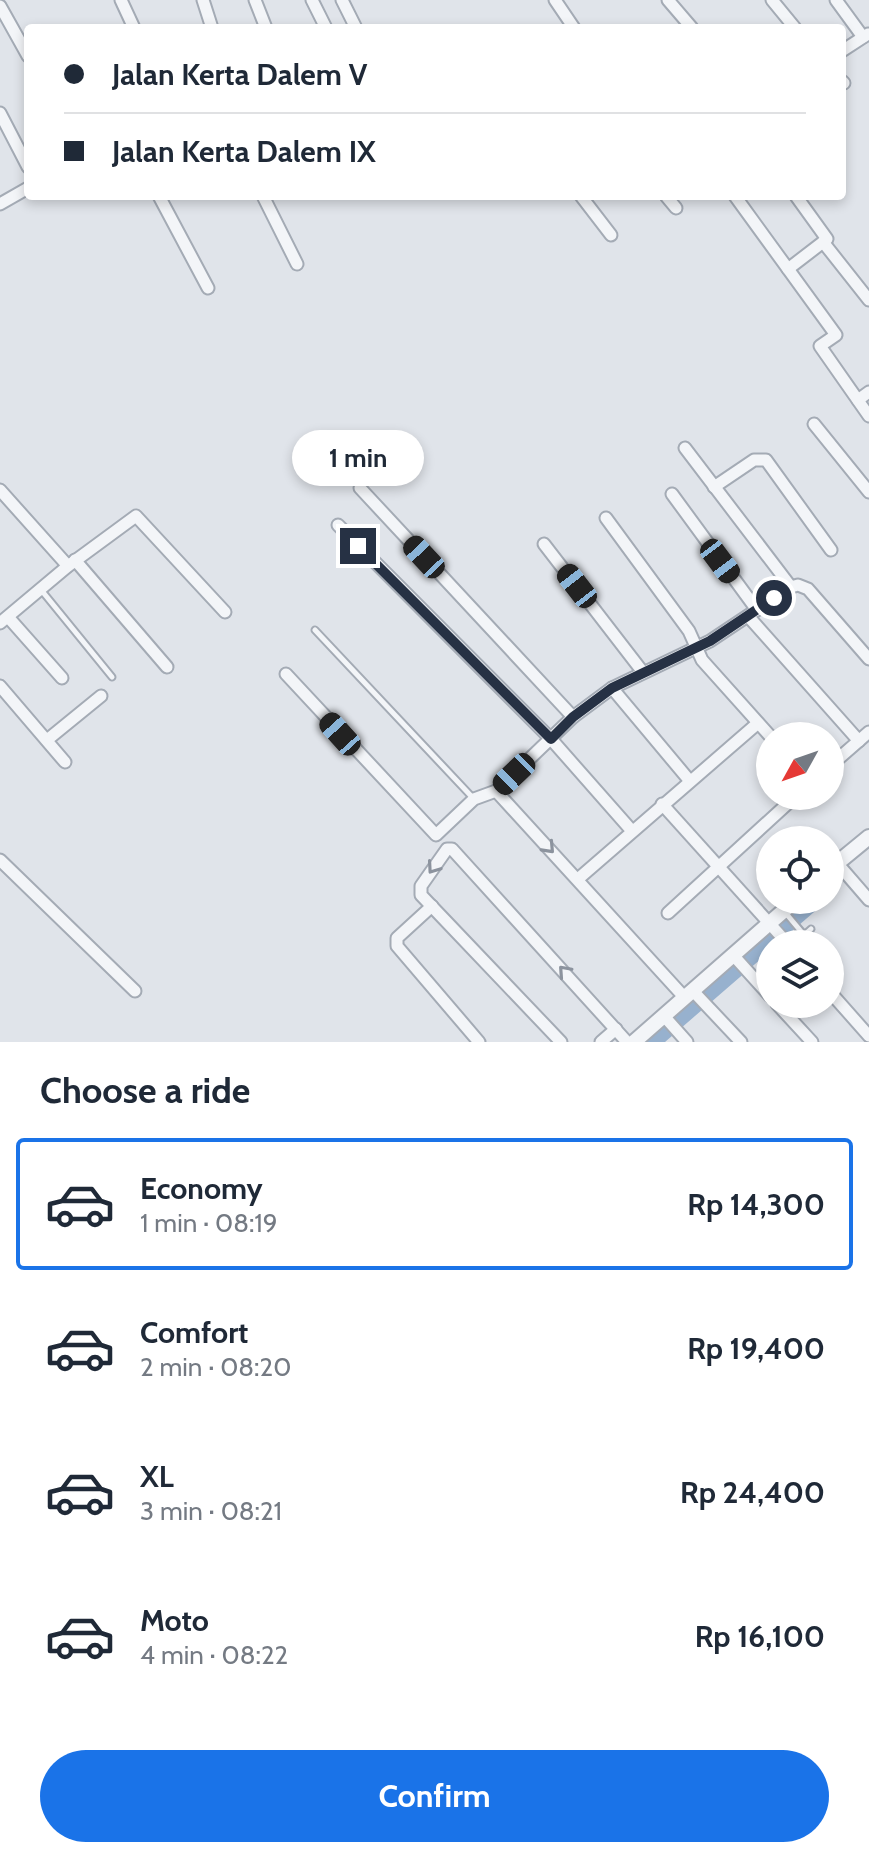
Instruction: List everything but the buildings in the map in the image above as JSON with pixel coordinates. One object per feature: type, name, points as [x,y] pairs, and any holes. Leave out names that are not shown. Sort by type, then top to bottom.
[{"type":"street","points":[[121,0],[132,24]]},
{"type":"street","points":[[203,0],[211,24]]},
{"type":"street","points":[[255,0],[264,24]]},
{"type":"street","points":[[312,0],[324,24]]},
{"type":"street","points":[[342,0],[354,24]]},
{"type":"street","points":[[555,0],[571,24]]},
{"type":"street","points":[[668,0],[689,24]]},
{"type":"street","points":[[772,0],[792,24]]},
{"type":"street","points":[[836,0],[866,35],[846,48]]},
{"type":"street","points":[[0,6],[24,49]]},
{"type":"street","points":[[0,113],[24,159]]},
{"type":"street","points":[[0,204],[24,190]]},
{"type":"street","points":[[161,200],[208,288]]},
{"type":"street","points":[[265,200],[297,264]]},
{"type":"street","points":[[584,200],[611,235]]},
{"type":"street","points":[[669,200],[676,208]]},
{"type":"street","points":[[738,200],[836,335],[820,346],[869,416]]},
{"type":"street","points":[[788,269],[827,239],[799,200]]},
{"type":"street","points":[[823,242],[869,300]]},
{"type":"street","points":[[858,400],[869,392]]},
{"type":"street","points":[[814,424],[869,492]]},
{"type":"street","points":[[685,448],[794,586],[810,591],[869,659]]},
{"type":"street","points":[[714,487],[754,460],[766,460],[831,550]]},
{"type":"street","points":[[360,488],[573,717]]},
{"type":"street","points":[[0,490],[167,667]]},
{"type":"street","points":[[672,494],[752,613],[859,741]]},
{"type":"street","points":[[62,678],[4,620],[71,563],[137,516],[225,612]]},
{"type":"street","points":[[606,518],[689,631],[702,660],[757,722]]},
{"type":"street","points":[[338,525],[551,739],[632,831]]},
{"type":"street","points":[[544,544],[642,671]]},
{"type":"street","points":[[286,674],[436,835],[474,799],[496,791],[573,717],[612,688],[696,646],[794,586]]},
{"type":"street","points":[[0,686],[65,762]]},
{"type":"street","points":[[612,688],[689,780]]},
{"type":"street","points":[[47,740],[101,696]]},
{"type":"street","points":[[578,879],[756,725]]},
{"type":"street","points":[[844,754],[869,732]]},
{"type":"street","points":[[496,791],[578,879],[691,994],[712,1009],[741,1042]]},
{"type":"street","points":[[662,804],[775,930]]},
{"type":"street","points":[[668,913],[781,810]]},
{"type":"street","points":[[844,861],[866,844]]},
{"type":"street","points":[[561,1042],[419,890],[451,848],[616,1029],[635,1041],[783,914]]},
{"type":"street","points":[[0,860],[135,991]]},
{"type":"street","points":[[844,874],[869,900]]},
{"type":"street","points":[[432,906],[397,938],[397,946],[479,1042]]},
{"type":"street","points":[[735,957],[756,981]]},
{"type":"street","points":[[844,1008],[869,1036]]},
{"type":"street","points":[[665,1018],[687,1042]]},
{"type":"street","points":[[790,1018],[812,1042]]},
{"type":"street","points":[[601,1042],[616,1029]]},
{"type":"lane","points":[[41,589],[112,677]]},
{"type":"lane","points":[[315,630],[474,799]]},
{"type":"lane","points":[[787,914],[800,930]]},
{"type":"water","points":[[791,914],[812,914],[793,930],[772,930]]},
{"type":"water","points":[[756,944],[756,963],[665,1042],[642,1042]]},
{"type":"route","points":[[358,546],[476,668],[551,739],[573,717],[612,688],[710,641],[774,598]]}]
